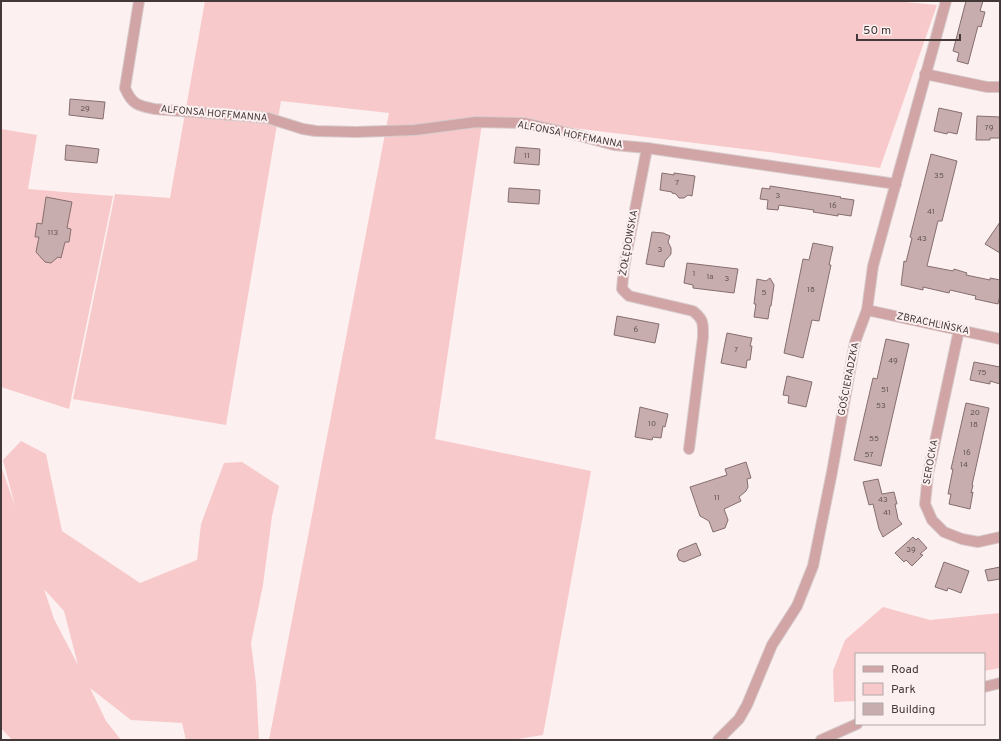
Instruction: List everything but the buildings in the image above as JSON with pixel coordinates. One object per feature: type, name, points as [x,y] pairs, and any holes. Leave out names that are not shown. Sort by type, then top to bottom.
[{"type":"street","name":"ALFONSA HOFFMANNA","points":[[139,1],[125,88],[129,97],[138,106],[155,109],[268,118],[303,129],[316,131],[356,132],[415,130],[476,122],[525,123],[614,145],[647,148],[896,184]]},
{"type":"street","name":"GOŚCIERADZKA","points":[[718,740],[739,719],[747,705],[772,645],[797,606],[813,566],[832,472],[855,342],[866,310],[873,266],[946,1]]},
{"type":"street","points":[[926,74],[987,87],[1000,87]]},
{"type":"street","name":"ŻOŁĘDOWSKA","points":[[647,148],[624,267],[622,289],[629,296],[693,311],[700,317],[703,324],[703,337],[689,449]]},
{"type":"street","name":"ZBRACHLIŃSKA","points":[[866,310],[1000,339]]},
{"type":"street","name":"SEROCKA","points":[[959,330],[928,474],[925,504],[932,520],[944,532],[962,539],[978,542],[1000,537]]},
{"type":"street","points":[[985,687],[1000,683]]},
{"type":"street","points":[[821,740],[855,725]]},
{"type":"green space","points":[[205,1],[895,1],[937,5],[880,168],[769,152],[483,117],[435,439],[591,471],[543,735],[511,740],[269,740],[389,113],[281,101],[226,425],[73,399],[115,194],[170,198]]},
{"type":"green space","points":[[1,129],[37,135],[28,189],[113,196],[69,409],[1,387]]},
{"type":"green space","points":[[21,441],[46,454],[62,531],[140,583],[197,560],[201,524],[224,463],[242,462],[279,486],[272,516],[263,585],[251,643],[256,683],[259,740],[186,740],[182,723],[131,720],[90,688],[106,721],[121,740],[12,740],[1,728],[1,466],[15,506],[3,460]],"holes":[[[44,589],[64,611],[78,665],[54,619]]]},
{"type":"green space","points":[[883,607],[930,620],[1000,613],[1000,668],[985,671],[985,653],[855,653],[855,701],[834,702],[833,671],[845,640]]}]
